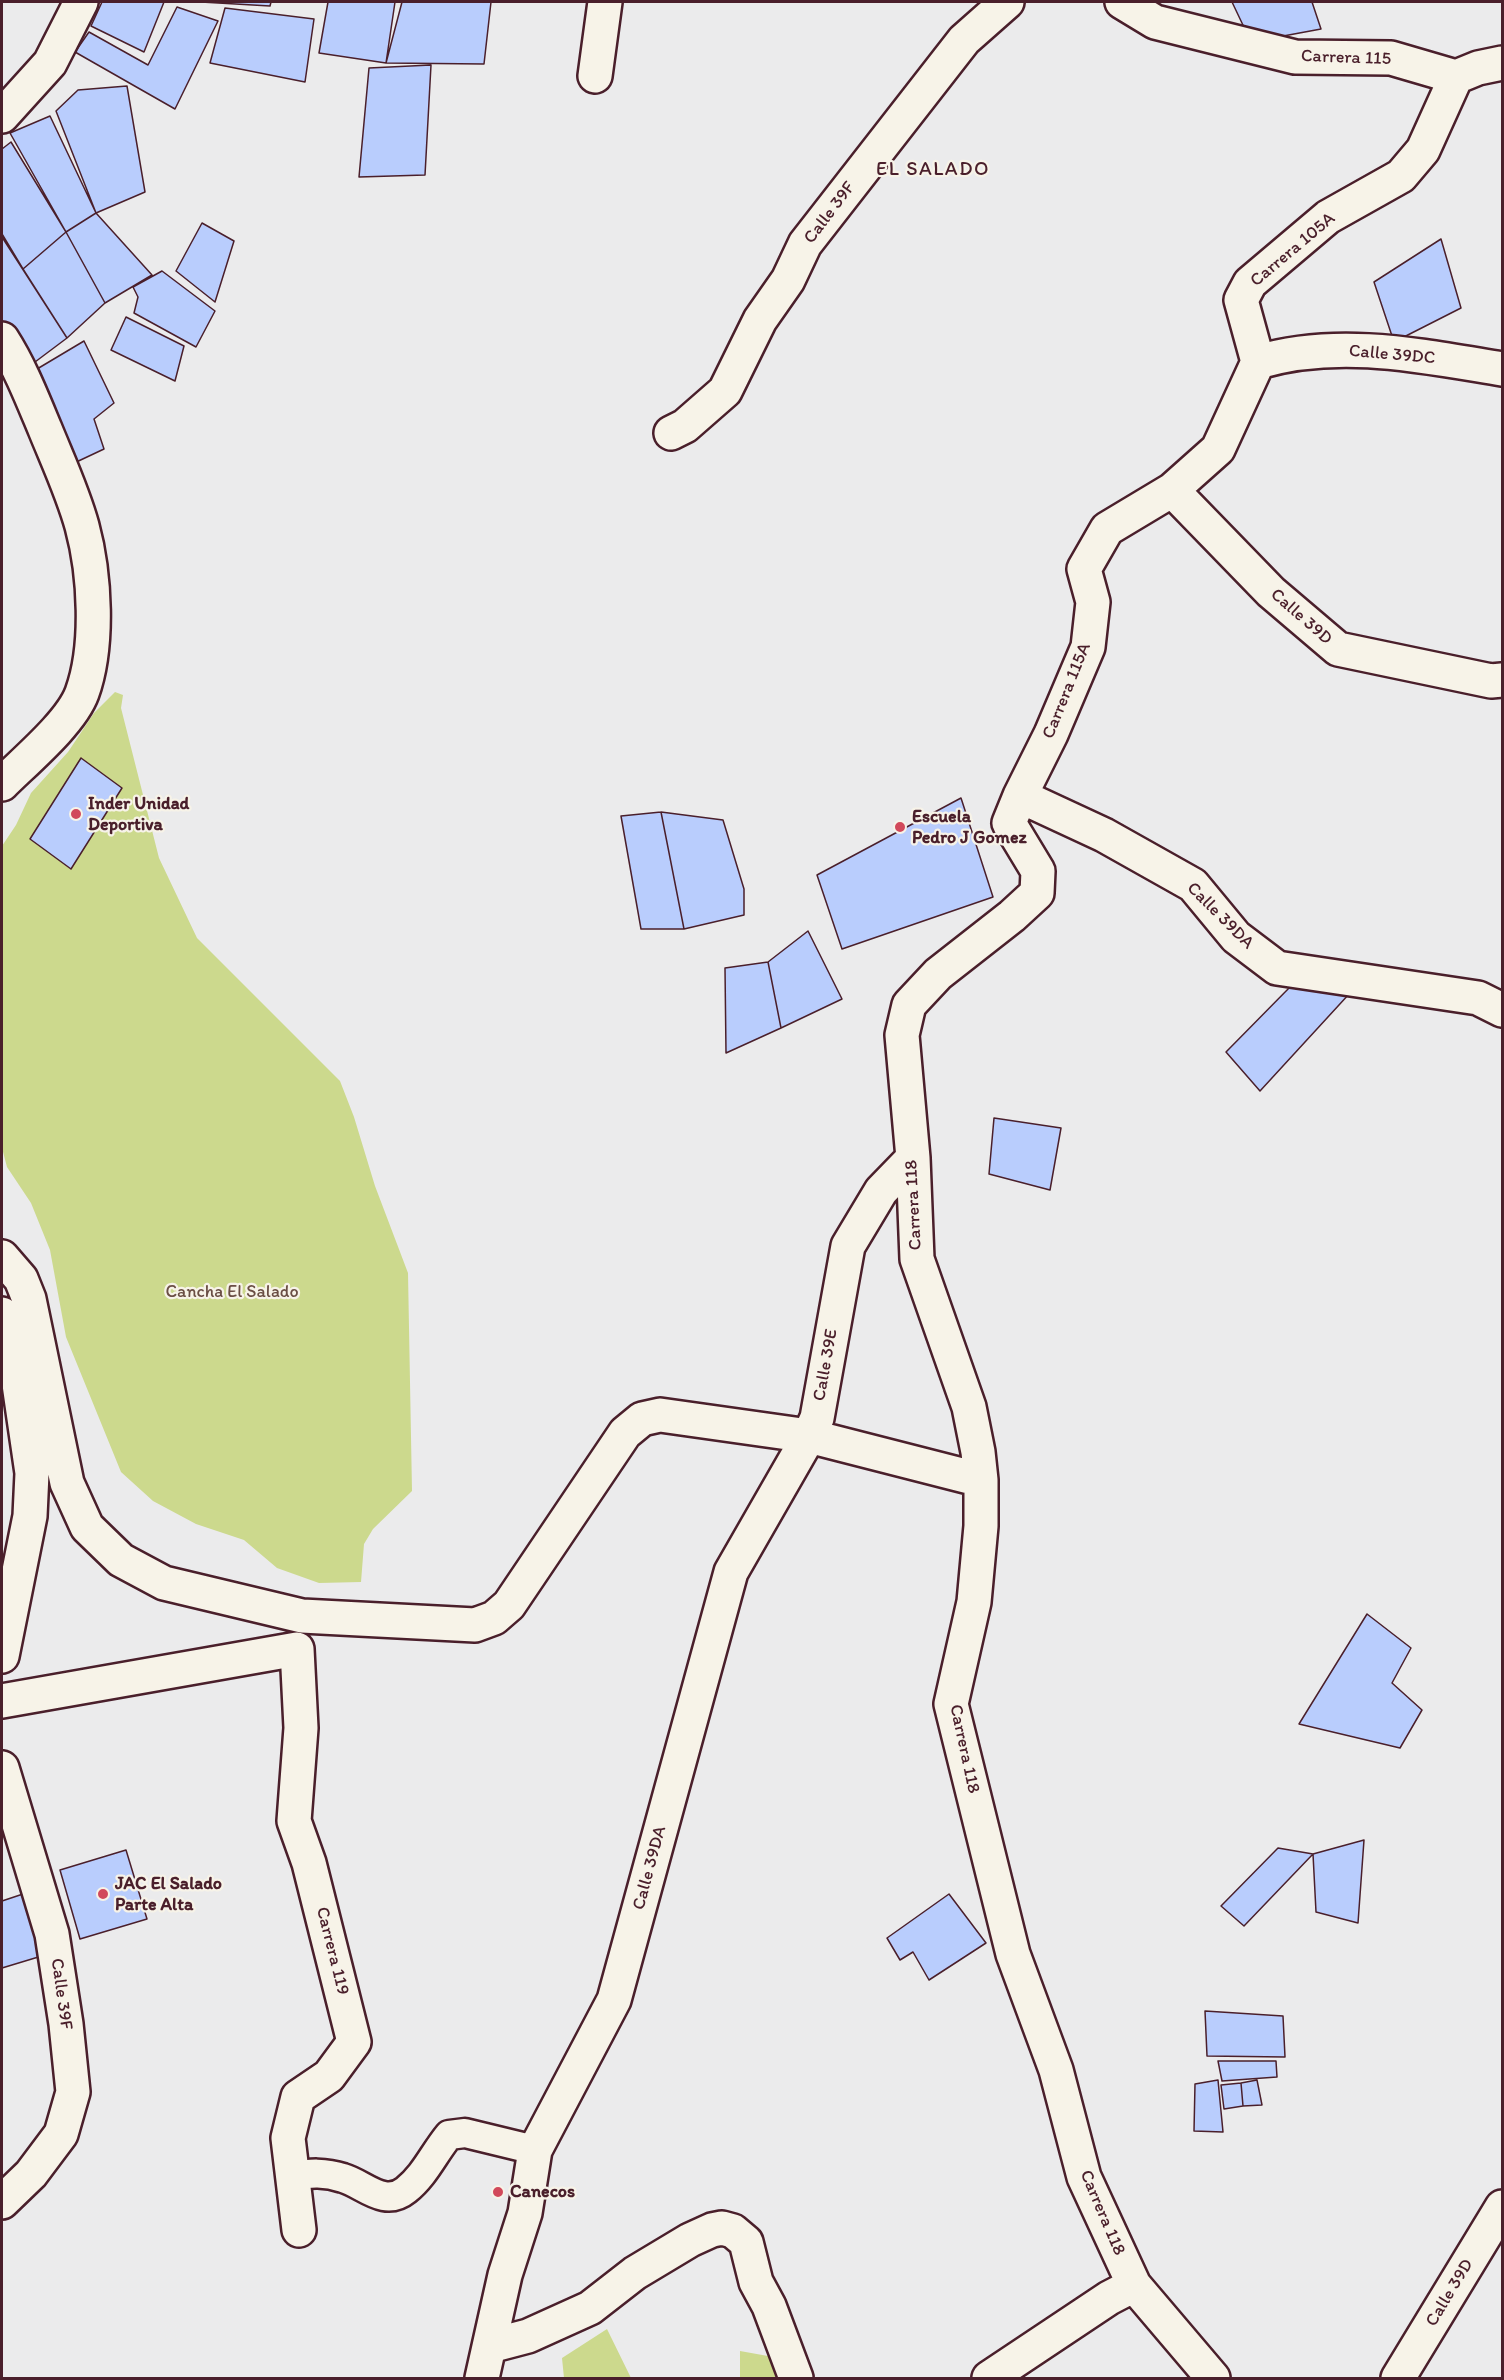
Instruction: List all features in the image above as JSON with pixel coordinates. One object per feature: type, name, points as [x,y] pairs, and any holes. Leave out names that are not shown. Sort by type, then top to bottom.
[{"type":"street","points":[[2,116],[50,63],[81,2]]},
{"type":"street","points":[[595,76],[605,2]]},
{"type":"street","name":"Calle 39F","points":[[671,434],[685,426],[725,391],[760,320],[788,280],[805,244],[964,40],[1007,2]]},
{"type":"street","name":"Carrera 115","points":[[1122,2],[1155,21],[1295,57],[1391,58],[1456,77]]},
{"type":"street","points":[[1456,77],[1478,68],[1503,63]]},
{"type":"street","name":"Carrera 105A","points":[[1269,358],[1241,300],[1250,283],[1328,217],[1401,176],[1423,150],[1456,77]]},
{"type":"street","points":[[2,339],[16,361],[68,484],[83,528],[94,601],[90,656],[82,694],[64,722],[2,784]]},
{"type":"street","name":"Calle 39DC","points":[[1269,358],[1312,350],[1391,351],[1503,369]]},
{"type":"street","name":"Carrera 115A","points":[[909,1005],[938,974],[1012,916],[1037,893],[1038,871],[1009,823],[1051,734],[1088,647],[1093,602],[1084,568],[1107,529],[1172,490],[1218,449],[1269,358]]},
{"type":"street","name":"Calle 39D","points":[[1172,490],[1271,592],[1338,649],[1491,681],[1503,680]]},
{"type":"street","name":"Calle 39DA","points":[[1020,796],[1104,835],[1194,885],[1236,937],[1277,968],[1478,998],[1503,1010]]},
{"type":"street","name":"Carrera 118","points":[[909,1005],[902,1035],[913,1158],[917,1258],[969,1407],[981,1480],[981,1526],[974,1602],[951,1704],[1013,1954],[1056,2070],[1084,2177],[1134,2285],[1213,2379]]},
{"type":"street","name":"Calle 39E","points":[[731,1572],[817,1418],[848,1246],[881,1191],[913,1158]]},
{"type":"street","points":[[2,1257],[21,1279],[29,1299],[67,1483],[87,1527],[121,1560],[164,1583],[302,1616],[475,1624],[494,1618],[509,1605],[625,1433],[642,1419],[660,1415],[808,1436],[981,1480]]},
{"type":"street","points":[[2,1314],[17,1370],[32,1473],[30,1516],[2,1656]]},
{"type":"street","name":"Calle 39DA","points":[[482,2379],[505,2275],[525,2213],[535,2150],[614,2000],[731,1572]]},
{"type":"street","name":"Carrera 119","points":[[2,1701],[297,1649],[301,1728],[294,1821],[309,1863],[354,2043],[329,2076],[298,2097],[288,2138],[299,2230]]},
{"type":"street","name":"Calle 39F","points":[[2,1768],[52,1934],[66,2024],[73,2092],[61,2134],[31,2174],[2,2202]]},
{"type":"street","points":[[292,2176],[317,2172],[327,2174],[345,2178],[370,2194],[390,2197],[405,2192],[425,2170],[448,2135],[465,2133],[535,2150]]},
{"type":"street","name":"Calle 39D","points":[[1398,2379],[1503,2207]]},
{"type":"street","points":[[490,2346],[528,2336],[590,2308],[635,2272],[690,2240],[722,2228],[733,2231],[746,2242],[756,2282],[773,2316],[796,2379]]},
{"type":"street","points":[[989,2379],[1109,2298],[1134,2285]]},
{"type":"green space","name":"Cancha El Salado","points":[[115,692],[123,695],[121,708],[159,858],[197,938],[340,1081],[354,1117],[375,1186],[408,1273],[412,1491],[373,1529],[364,1544],[361,1582],[319,1583],[277,1568],[244,1540],[196,1524],[153,1501],[121,1472],[66,1337],[50,1250],[31,1203],[7,1167],[2,1148],[2,846],[16,825],[31,793],[68,752],[94,713]]},
{"type":"green space","points":[[607,2329],[631,2378],[564,2378],[562,2358]]},
{"type":"green space","points":[[740,2351],[779,2358],[785,2378],[740,2378]]},
{"type":"building","points":[[102,2],[164,2],[144,52],[91,26]]},
{"type":"building","points":[[201,2],[271,2],[270,6]]},
{"type":"building","points":[[328,2],[395,2],[386,63],[319,53]]},
{"type":"building","points":[[402,2],[491,2],[484,64],[386,63]]},
{"type":"building","points":[[1232,2],[1312,2],[1321,29],[1251,42]]},
{"type":"building","points":[[177,7],[218,21],[175,109],[75,52],[89,32],[148,65]]},
{"type":"building","points":[[225,8],[314,19],[305,82],[210,63]]},
{"type":"building","points":[[431,65],[425,175],[359,177],[369,68]]},
{"type":"building","points":[[127,86],[145,192],[96,213],[56,111],[78,90]]},
{"type":"building","points":[[50,116],[96,213],[66,232],[10,133]]},
{"type":"building","points":[[11,142],[66,232],[23,269],[2,234],[2,149]]},
{"type":"building","points":[[96,213],[152,275],[105,303],[66,232]]},
{"type":"building","points":[[202,223],[234,241],[215,302],[176,271]]},
{"type":"building","points":[[66,232],[105,303],[67,338],[23,269]]},
{"type":"building","points":[[2,237],[67,338],[27,368],[2,326]]},
{"type":"building","points":[[1441,239],[1461,308],[1394,342],[1374,282]]},
{"type":"building","points":[[162,271],[215,311],[196,347],[134,313],[138,297],[133,287]]},
{"type":"building","points":[[126,317],[184,346],[175,381],[111,350]]},
{"type":"building","points":[[84,341],[114,403],[94,419],[104,449],[70,465],[32,372]]},
{"type":"building","name":"Inder Unidad Deportiva","points":[[81,758],[122,788],[71,869],[30,839]]},
{"type":"building","points":[[961,798],[993,897],[842,949],[817,875]]},
{"type":"building","points":[[661,812],[684,929],[641,929],[621,816]]},
{"type":"building","points":[[661,812],[723,820],[744,889],[744,915],[684,929]]},
{"type":"building","points":[[808,931],[842,999],[781,1028],[768,962]]},
{"type":"building","points":[[768,962],[781,1028],[726,1053],[725,968]]},
{"type":"building","points":[[1291,986],[1350,993],[1260,1091],[1226,1052]]},
{"type":"building","points":[[994,1118],[1061,1128],[1050,1190],[989,1174]]},
{"type":"building","points":[[1367,1614],[1411,1648],[1392,1683],[1422,1710],[1400,1748],[1299,1724]]},
{"type":"building","points":[[1364,1840],[1358,1923],[1316,1912],[1313,1854]]},
{"type":"building","points":[[1278,1848],[1313,1854],[1244,1926],[1221,1906]]},
{"type":"building","name":"JAC El Salado Parte Alta","points":[[126,1850],[147,1919],[80,1939],[60,1870]]},
{"type":"building","points":[[26,1893],[45,1955],[2,1968],[2,1901]]},
{"type":"building","points":[[949,1894],[986,1943],[929,1980],[913,1952],[900,1960],[887,1938]]},
{"type":"building","points":[[1205,2011],[1283,2016],[1285,2057],[1207,2056]]},
{"type":"building","points":[[1218,2061],[1276,2061],[1277,2077],[1222,2081]]},
{"type":"building","points":[[1218,2080],[1223,2132],[1194,2131],[1195,2084]]},
{"type":"building","points":[[1257,2080],[1262,2105],[1243,2106],[1241,2083]]},
{"type":"building","points":[[1241,2083],[1243,2106],[1224,2109],[1221,2085]]},
{"type":"place","name":"Inder Unidad Deportiva","points":[[76,814]]},
{"type":"place","name":"Escuela Pedro J Gomez","points":[[900,827]]},
{"type":"place","name":"JAC El Salado Parte Alta","points":[[103,1894]]},
{"type":"place","name":"Canecos","points":[[498,2192]]},
{"type":"district","name":"EL SALADO","points":[[933,170]]}]
